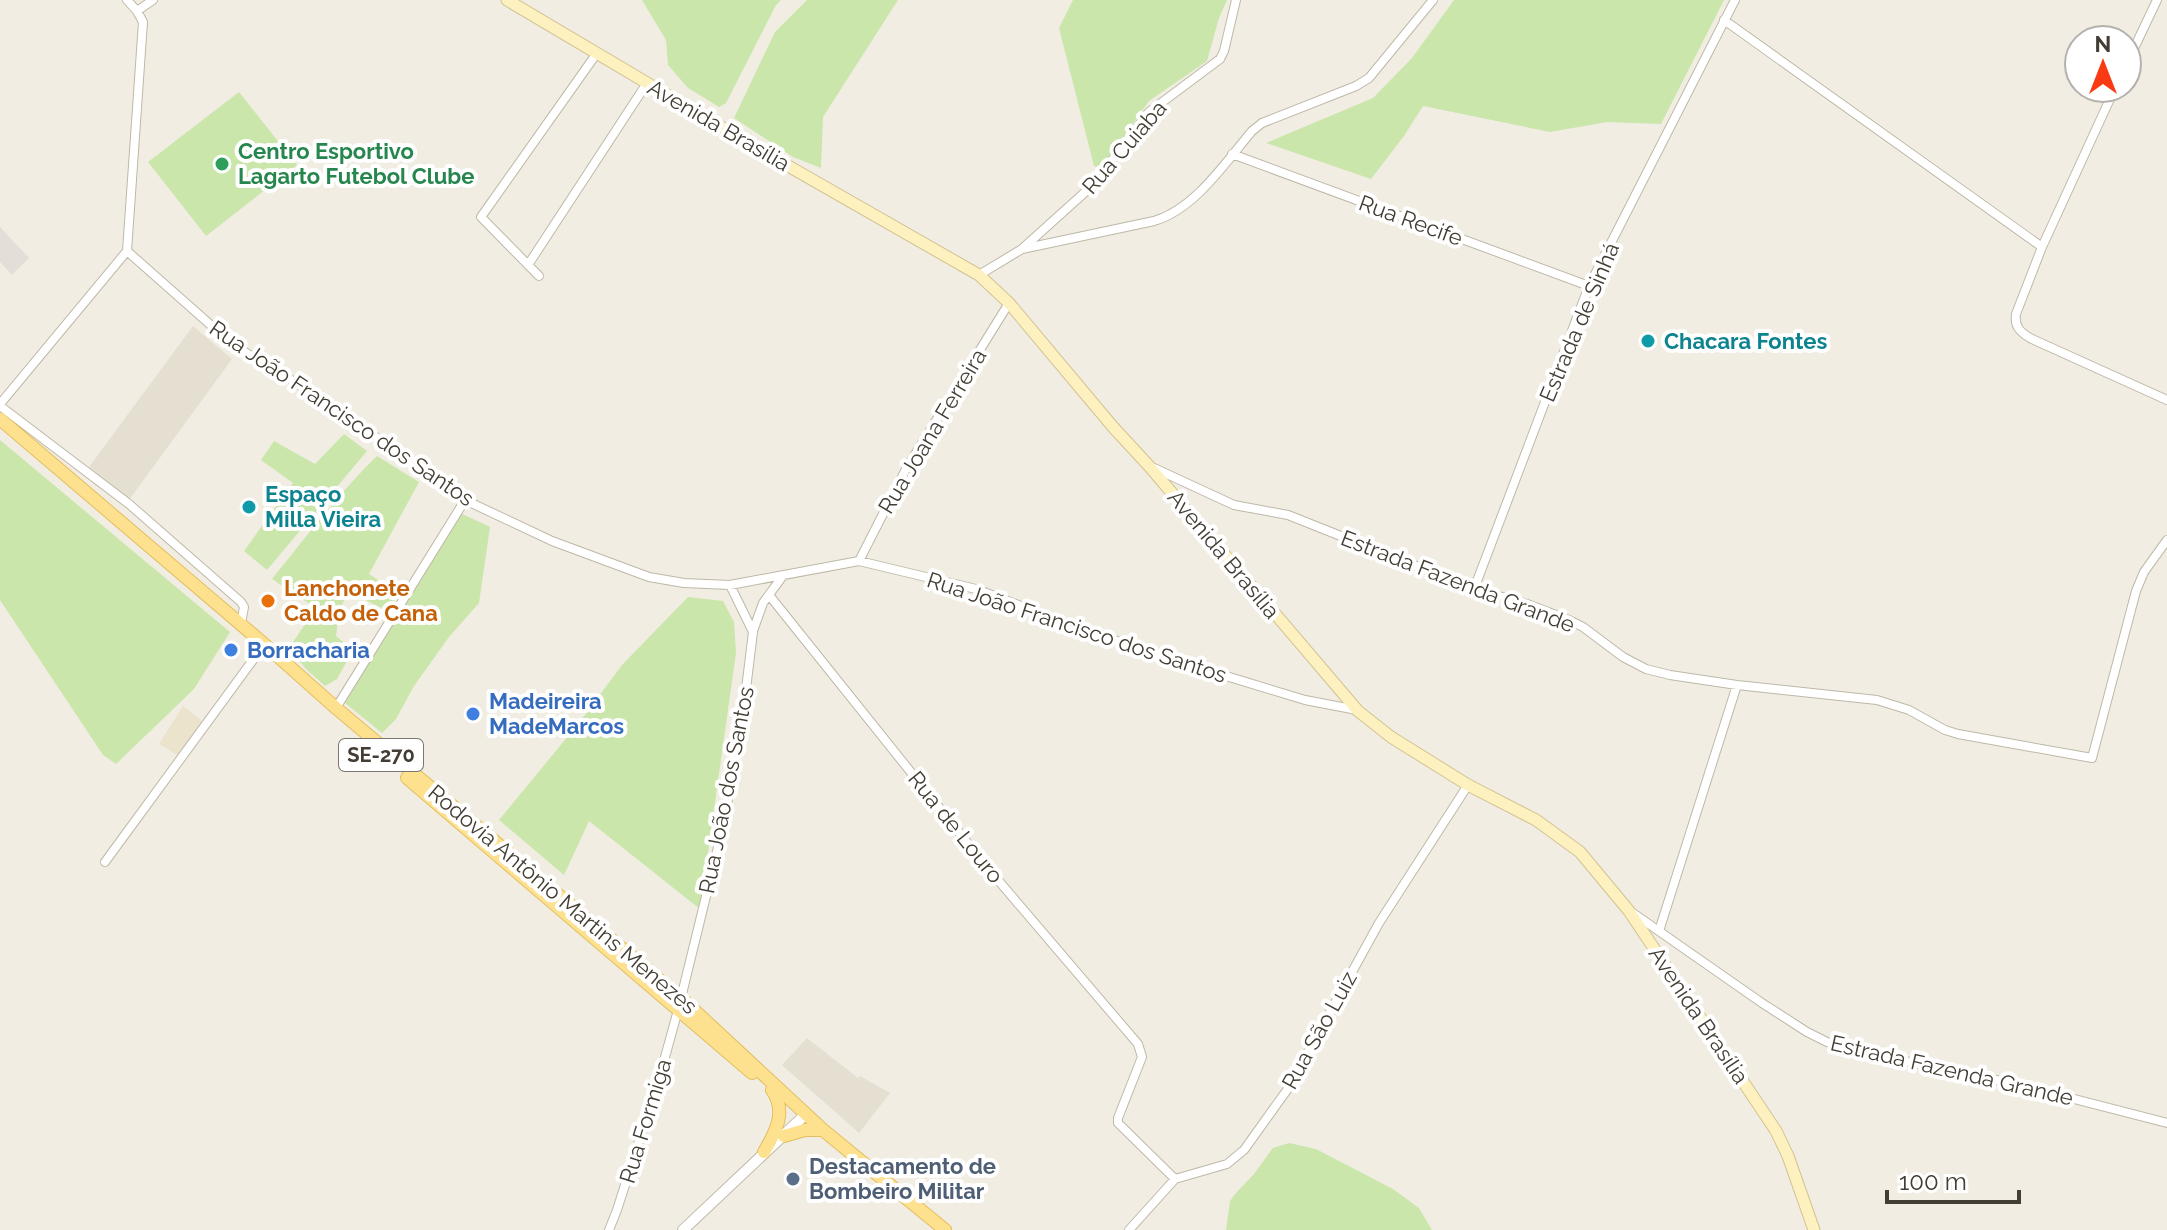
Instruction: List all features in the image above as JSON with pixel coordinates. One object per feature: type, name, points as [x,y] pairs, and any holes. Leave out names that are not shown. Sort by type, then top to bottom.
[{"type":"main road","name":"Avenida Brasília","points":[[507,0],[979,275],[1009,303],[1358,711],[1391,737],[1468,785],[1536,820],[1580,852],[1629,911],[1776,1131],[1814,1230]]},
{"type":"main road","name":"Rodovia Antônio Martins Menezes","points":[[0,422],[241,624],[680,1004],[772,1090],[793,1103]]},
{"type":"main road","name":"Rodovia Antônio Martins Menezes","points":[[0,422],[436,804],[753,1063],[823,1130],[945,1230]]},
{"type":"main road","points":[[764,1152],[779,1122],[779,1107],[772,1090]]},
{"type":"main road","points":[[784,1136],[805,1130],[823,1130]]},
{"type":"street","points":[[127,0],[143,22],[127,251],[0,405],[129,504],[242,603],[241,624]]},
{"type":"street","points":[[137,11],[153,0]]},
{"type":"street","name":"Rua Cuiaba","points":[[1022,249],[1093,185],[1149,112],[1220,59],[1236,0]]},
{"type":"street","points":[[979,275],[1022,249],[1167,217],[1195,197],[1262,123],[1369,78],[1433,0]]},
{"type":"street","name":"Estrada de Sinhá","points":[[1474,589],[1589,286],[1735,0]]},
{"type":"street","points":[[2143,29],[2157,0]]},
{"type":"street","points":[[1724,20],[2042,247]]},
{"type":"street","points":[[539,276],[481,217],[597,53]]},
{"type":"street","points":[[528,265],[647,83]]},
{"type":"street","points":[[2108,104],[2042,247],[2016,314],[2016,322],[2022,334],[2167,400]]},
{"type":"street","name":"Rua Recife","points":[[1232,154],[1589,286]]},
{"type":"street","name":"Rua João Francisco dos Santos","points":[[127,251],[243,351],[319,397],[465,500],[542,537],[649,577],[684,583],[730,585],[859,561],[976,589],[1180,662],[1305,700],[1358,711]]},
{"type":"street","name":"Rua Joana Ferreira","points":[[859,561],[906,469],[1009,303]]},
{"type":"street","name":"Estrada Fazenda Grande","points":[[1149,466],[1234,505],[1288,515],[1474,589],[1569,620],[1646,669],[1737,685],[1877,700],[1898,705],[1958,734],[2092,758],[2136,591],[2144,572],[2166,542]]},
{"type":"street","points":[[336,708],[465,500]]},
{"type":"street","name":"Rua João dos Santos","points":[[680,1004],[724,823],[753,632],[760,609],[783,577]]},
{"type":"street","points":[[730,585],[753,632]]},
{"type":"street","name":"Rua de Louro","points":[[769,595],[986,866],[1138,1044],[1142,1057],[1118,1118],[1120,1128],[1175,1179]]},
{"type":"street","points":[[105,862],[261,649]]},
{"type":"street","points":[[1659,931],[1737,685]]},
{"type":"street","name":"Rua São Luiz","points":[[1175,1179],[1227,1164],[1244,1150],[1291,1084],[1379,923],[1468,785]]},
{"type":"street","name":"Estrada Fazenda Grande","points":[[1629,911],[1762,1003],[1827,1042],[1856,1051],[2020,1085],[2167,1123]]},
{"type":"street","name":"Rua Formiga","points":[[609,1230],[659,1079],[680,1004]]},
{"type":"street","points":[[683,1230],[806,1114]]},
{"type":"street","points":[[1129,1230],[1175,1179]]},
{"type":"shaded area","points":[[0,227],[29,258],[12,275],[0,262]]},
{"type":"shaded area","points":[[193,326],[232,359],[129,500],[89,467]]},
{"type":"shaded area","points":[[183,706],[203,722],[179,756],[159,744]]},
{"type":"shaded area","points":[[807,1038],[858,1078],[860,1076],[890,1093],[859,1133],[782,1065]]},
{"type":"green space","points":[[642,0],[781,0],[726,103],[719,107],[688,88],[668,65],[666,40]]},
{"type":"green space","points":[[807,0],[898,0],[823,117],[821,168],[793,157],[734,118],[775,32]]},
{"type":"green space","points":[[1073,0],[1227,0],[1207,61],[1149,101],[1101,169],[1094,166],[1059,28]]},
{"type":"green space","points":[[1454,0],[1724,0],[1661,124],[1607,122],[1550,132],[1423,106],[1371,179],[1266,143],[1373,98],[1412,58]]},
{"type":"green space","name":"Centro Esportivo Lagarto Futebol Clube","points":[[239,92],[297,165],[206,236],[148,162]]},
{"type":"green space","points":[[344,434],[367,451],[267,570],[244,551],[293,483],[261,460],[274,441],[315,464]]},
{"type":"green space","points":[[0,440],[230,632],[194,689],[116,764],[103,755],[0,600]]},
{"type":"green space","points":[[377,456],[419,482],[369,574],[402,596],[381,608],[348,591],[339,612],[336,636],[353,650],[337,679],[325,686],[289,648],[316,608],[272,579]]},
{"type":"green space","points":[[458,512],[490,527],[479,603],[449,637],[414,686],[396,719],[382,733],[345,703]]},
{"type":"green space","points":[[688,597],[723,601],[734,622],[736,653],[700,909],[589,821],[564,875],[499,820],[622,665]]},
{"type":"green space","points":[[1289,1143],[1316,1149],[1393,1189],[1419,1208],[1432,1230],[1226,1230],[1230,1201],[1235,1194],[1273,1148]]},
{"type":"place","name":"Centro Esportivo Lagarto Futebol Clube","points":[[222,164]]},
{"type":"place","name":"Chacara Fontes","points":[[1648,341]]},
{"type":"place","name":"Espaço Milla Vieira","points":[[249,507]]},
{"type":"place","name":"Lanchonete Caldo de Cana","points":[[268,601]]},
{"type":"place","name":"Borracharia","points":[[231,650]]},
{"type":"place","name":"Madeireira MadeMarcos","points":[[473,714]]},
{"type":"place","name":"Destacamento de Bombeiro Militar","points":[[793,1179]]}]
